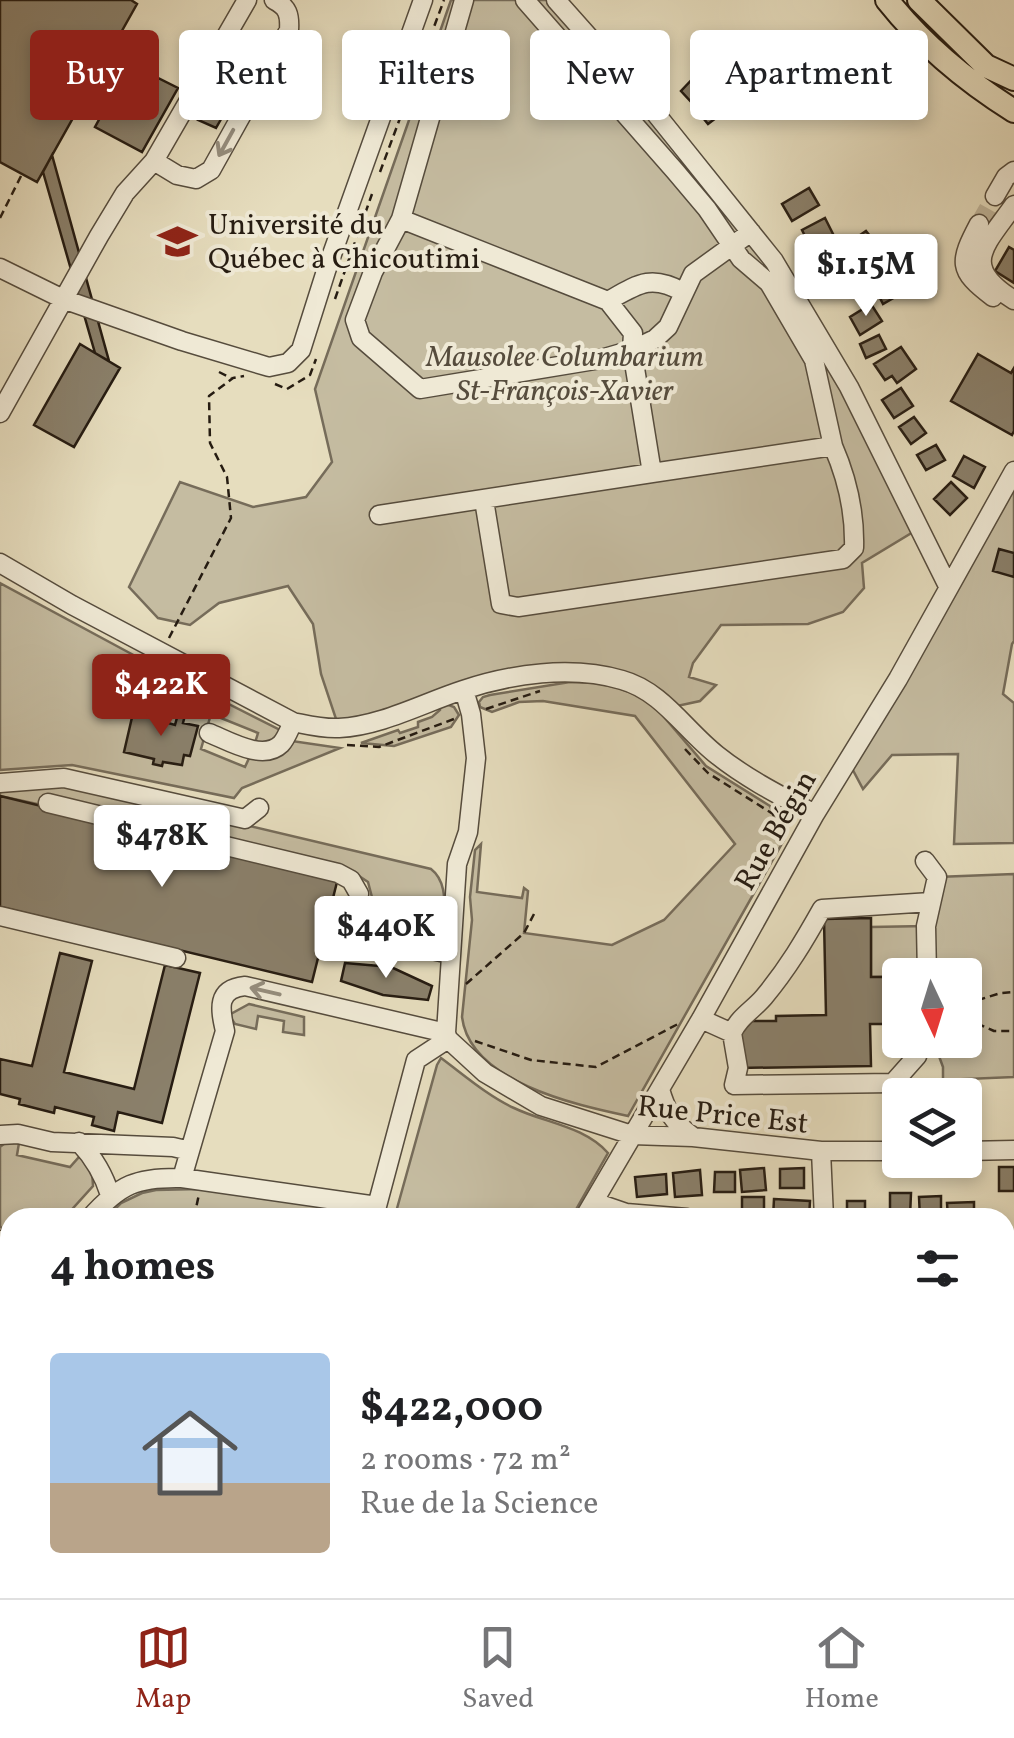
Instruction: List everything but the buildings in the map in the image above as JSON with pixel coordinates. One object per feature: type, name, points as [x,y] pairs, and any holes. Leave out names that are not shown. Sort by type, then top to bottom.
[{"type":"main road","points":[[887,0],[904,22],[950,65],[1014,110]]},
{"type":"main road","points":[[924,2],[986,66],[1014,79]]},
{"type":"street","points":[[0,412],[125,193],[154,161],[247,0]]},
{"type":"street","points":[[154,161],[177,175],[196,178],[211,170],[290,30],[290,16],[274,0]]},
{"type":"street","points":[[0,268],[63,299],[182,341],[270,366],[295,358],[423,0]]},
{"type":"street","points":[[464,0],[400,219],[355,320],[361,338],[420,389],[632,350],[668,327],[693,274],[751,232]]},
{"type":"street","points":[[484,500],[500,604],[518,607],[824,562],[843,558],[854,548],[855,527],[814,360],[769,284],[741,259],[707,209],[526,0]]},
{"type":"street","points":[[556,0],[644,98],[774,261],[850,386],[948,588]]},
{"type":"street","points":[[904,22],[924,2]]},
{"type":"street","points":[[995,196],[1006,177],[1014,172]]},
{"type":"street","points":[[1011,214],[981,258],[980,268],[988,280],[1014,300]]},
{"type":"street","points":[[400,219],[608,301],[633,332],[632,350],[652,473]]},
{"type":"street","points":[[979,224],[966,249],[966,271],[970,279],[1014,312]]},
{"type":"street","points":[[608,301],[636,285],[664,281],[683,292]]},
{"type":"street","points":[[379,515],[833,446]]},
{"type":"street","name":"Rue Bégin","points":[[590,1208],[660,1088],[692,1020],[898,679],[1014,471]]},
{"type":"street","points":[[0,563],[293,722],[340,728],[508,678],[587,674],[622,680],[647,691],[714,754],[748,778],[815,814]]},
{"type":"street","points":[[99,1208],[110,1195],[136,1182],[158,1177],[377,1206],[416,1060],[440,1034],[457,864],[468,832],[476,772],[464,690]]},
{"type":"street","points":[[209,732],[248,748],[266,750],[280,744],[293,722]]},
{"type":"street","points":[[0,783],[64,778],[245,819],[259,808]]},
{"type":"street","points":[[48,803],[338,873],[351,880],[359,894],[354,912],[372,937],[450,954]]},
{"type":"street","points":[[924,861],[937,876],[926,926],[927,958]]},
{"type":"street","points":[[915,1058],[892,1082],[734,1085],[738,1068],[732,1033],[737,1021],[759,1003],[795,958],[822,909],[931,902]]},
{"type":"street","points":[[0,916],[176,958]]},
{"type":"street","points":[[182,1178],[225,1031],[221,1000],[235,987],[246,986],[440,1034]]},
{"type":"street","points":[[692,1020],[732,1033]]},
{"type":"street","name":"Rue Price Est","points":[[440,1034],[485,1074],[542,1106],[632,1135],[693,1137],[822,1151],[882,1151]]},
{"type":"street","points":[[660,1088],[674,1123],[693,1137]]},
{"type":"street","points":[[0,1136],[18,1134],[52,1142],[190,1150]]},
{"type":"street","points":[[78,1142],[106,1182],[110,1195]]},
{"type":"street","points":[[982,1151],[1014,1150]]},
{"type":"street","points":[[822,1151],[824,1208]]},
{"type":"path","points":[[0,218],[22,174]]},
{"type":"path","points":[[219,372],[233,378]]},
{"type":"path","points":[[466,983],[524,933],[534,914]]},
{"type":"path","points":[[982,999],[1014,992]]},
{"type":"path","points":[[469,1040],[531,1060],[596,1067],[692,1020]]},
{"type":"path","points":[[982,1026],[994,1031],[1014,1031]]},
{"type":"green space","name":"Mausolee Columbarium St-François-Xavier","points":[[451,0],[559,0],[584,30],[530,30],[530,120],[658,120],[774,261],[918,529],[862,563],[864,588],[843,612],[808,624],[721,625],[693,663],[689,677],[716,685],[700,701],[668,708],[647,691],[548,674],[339,728],[321,674],[313,624],[288,586],[219,603],[190,625],[158,618],[129,587],[180,482],[253,507],[306,497],[332,462],[315,389],[409,120],[510,120],[510,30],[441,30]]},
{"type":"green space","points":[[1014,471],[1014,641],[1003,694],[1014,703],[1014,843],[954,844],[958,754],[892,755],[863,789],[847,759]]},
{"type":"green space","points":[[0,583],[282,731],[271,745],[255,743],[258,733],[211,714],[201,749],[245,767],[250,756],[292,741],[340,748],[242,788],[234,798],[72,765],[0,770]]},
{"type":"green space","points":[[570,682],[619,688],[658,710],[706,766],[770,806],[784,840],[628,1116],[555,1097],[504,1074],[469,1039],[462,1017],[475,850],[481,844],[477,892],[522,898],[524,888],[528,891],[524,933],[612,945],[664,920],[735,844],[635,716],[543,701],[519,702],[492,712],[480,707],[483,697],[490,695]]},
{"type":"green space","points":[[446,704],[459,715],[451,727],[394,746],[361,743],[418,727],[418,722],[432,717]]},
{"type":"green space","points":[[73,784],[431,869],[443,888],[445,927],[435,937],[379,924],[368,882],[353,872],[0,796],[0,790]]},
{"type":"green space","points":[[1014,874],[1014,1077],[943,1078],[940,1058],[982,1058],[982,958],[882,958],[882,977],[871,977],[871,927],[926,926],[937,877]]},
{"type":"green space","points":[[249,1004],[304,1017],[304,1035],[283,1032],[284,1021],[258,1016],[256,1029],[235,1024],[229,1015]]},
{"type":"green space","points":[[441,1058],[504,1103],[576,1131],[608,1153],[577,1208],[397,1208]]},
{"type":"green space","points":[[19,1143],[17,1155],[70,1167],[79,1157],[83,1158],[92,1171],[93,1186],[73,1208],[0,1208],[0,1147]]},
{"type":"green space","points":[[200,1189],[333,1208],[116,1208],[142,1193]]},
{"type":"tunnel","points":[[979,224],[995,196]]},
{"type":"place","name":"Université du Québec à Chicoutimi","points":[[178,241]]}]
